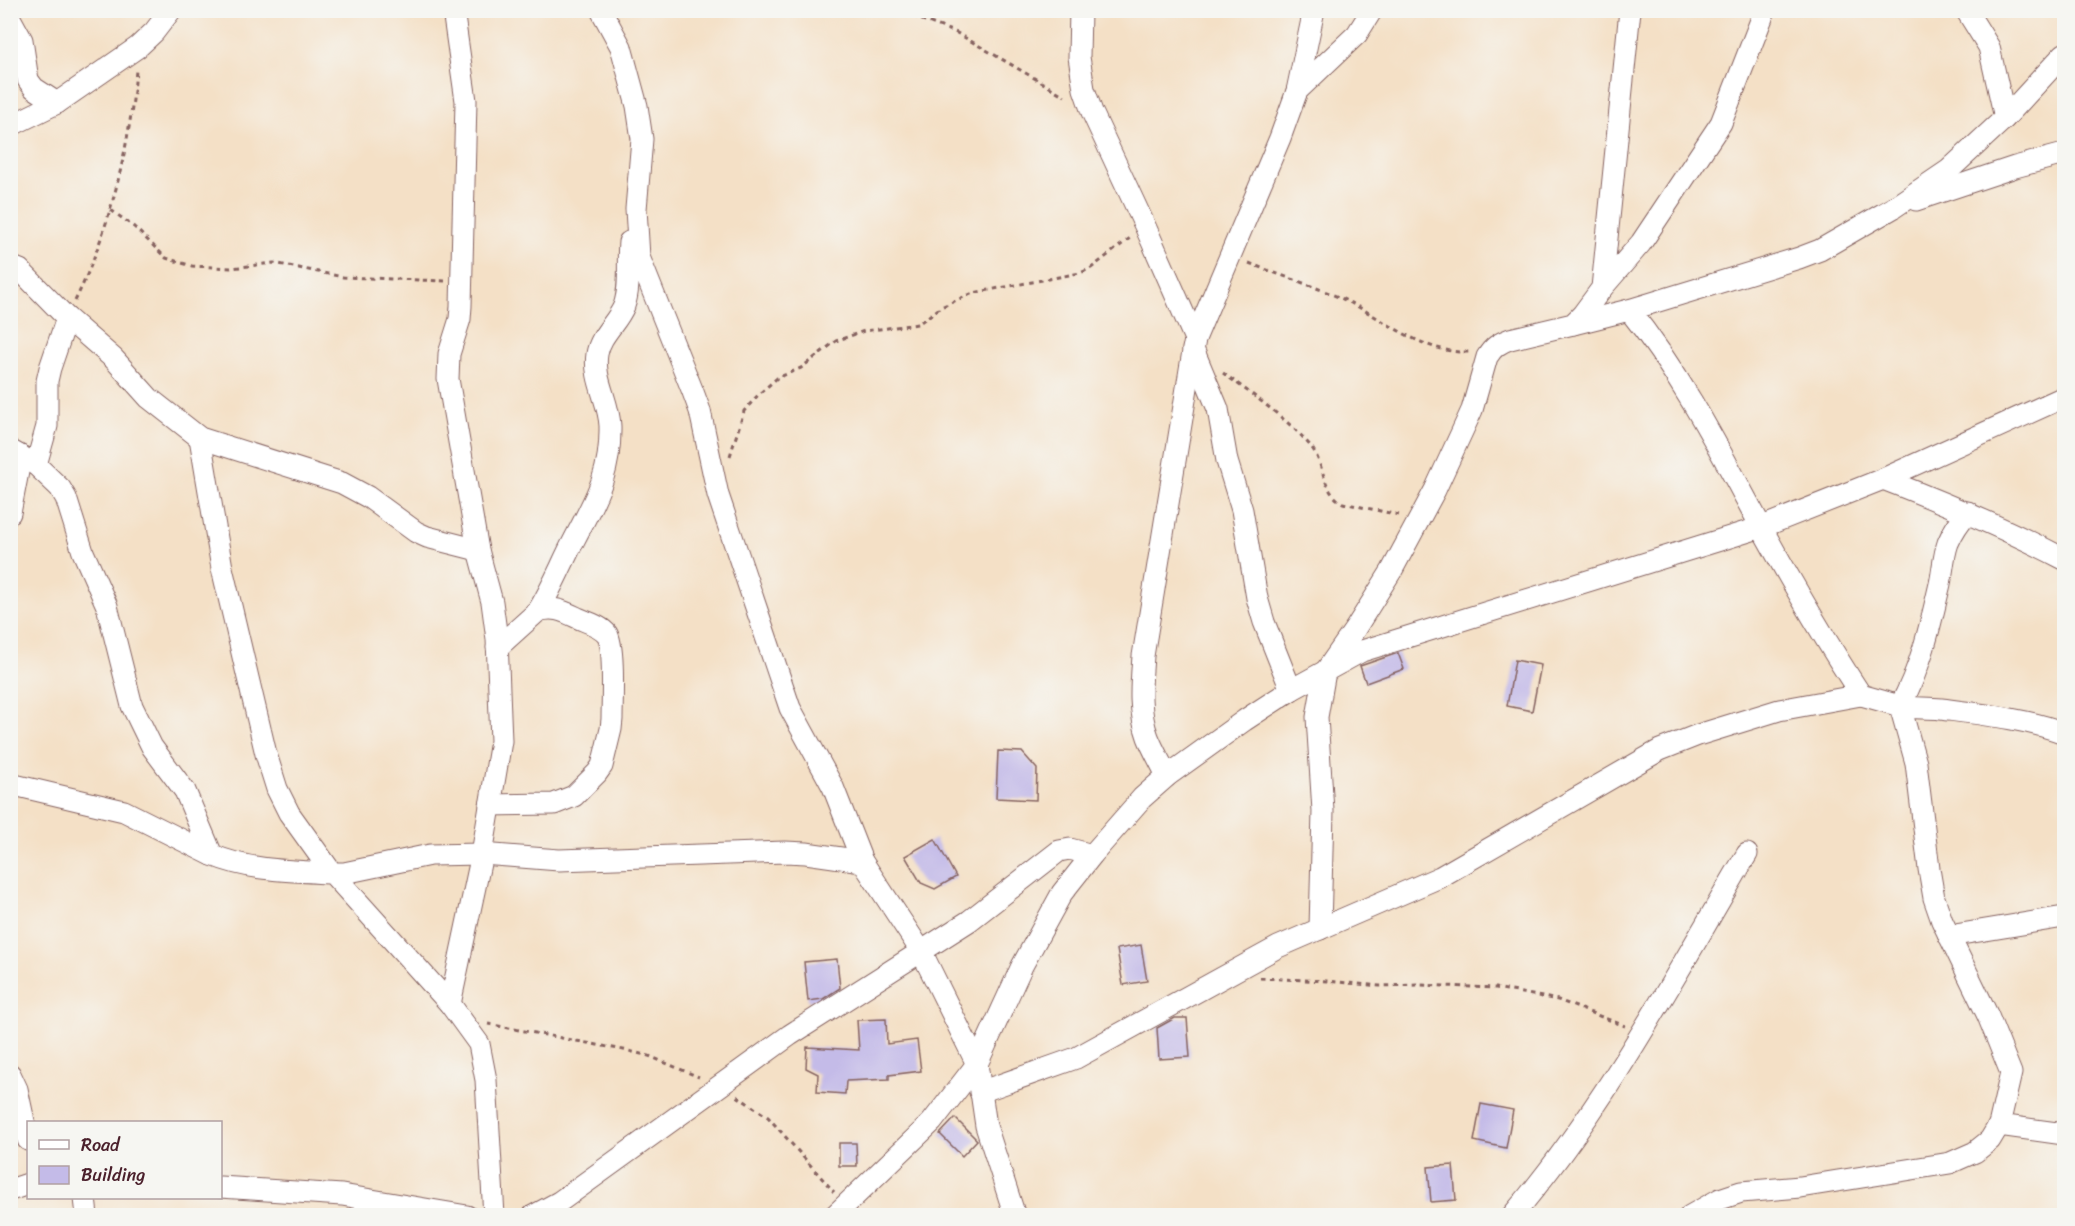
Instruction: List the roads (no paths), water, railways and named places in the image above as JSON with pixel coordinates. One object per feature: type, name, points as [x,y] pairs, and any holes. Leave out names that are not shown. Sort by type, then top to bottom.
[{"type":"street","points":[[453,10],[466,101],[460,319],[449,354],[448,379],[478,550],[492,602],[497,648],[501,741],[456,1011]]},
{"type":"street","points":[[601,10],[621,47],[637,106],[642,139],[636,209],[639,256],[700,411],[718,495],[790,708],[833,787],[862,861],[921,951],[977,1064],[986,1126],[1015,1215]]},
{"type":"street","points":[[1080,10],[1079,57],[1084,89],[1092,112],[1145,226],[1218,409],[1227,461],[1242,510],[1257,598],[1291,690]]},
{"type":"street","points":[[1167,776],[1149,738],[1143,718],[1140,694],[1143,656],[1194,344],[1280,138],[1297,91],[1314,10]]},
{"type":"street","points":[[1297,91],[1357,34],[1372,10]]},
{"type":"street","points":[[1602,288],[1630,10]]},
{"type":"street","points":[[1573,324],[1641,243],[1721,123],[1765,10]]},
{"type":"street","points":[[1966,10],[1989,47],[2005,118]]},
{"type":"street","points":[[10,126],[57,103],[138,47],[154,32],[170,11]]},
{"type":"street","points":[[10,18],[22,40],[28,80],[34,88],[57,103]]},
{"type":"street","points":[[1320,929],[1323,811],[1317,717],[1325,672],[1386,580],[1420,520],[1467,422],[1486,357],[1491,349],[1510,339],[1629,310],[1820,250],[1893,208],[1954,166],[2005,118],[2064,54]]},
{"type":"street","points":[[1893,208],[2015,167],[2064,154]]},
{"type":"street","points":[[497,648],[538,611],[556,581],[606,474],[610,425],[598,377],[597,355],[602,340],[621,313],[625,302],[629,240],[636,227]]},
{"type":"street","points":[[10,266],[20,270],[67,318],[114,359],[149,398],[200,438],[342,483],[368,497],[416,532],[478,550]]},
{"type":"street","points":[[1629,310],[1651,338],[1698,411],[1762,527],[1861,695]]},
{"type":"street","points":[[10,513],[23,457],[47,426],[47,381],[67,318]]},
{"type":"street","points":[[839,1210],[932,1122],[977,1064],[1022,966],[1062,893],[1092,855],[1142,798],[1167,776],[1291,690],[1362,651],[1762,527],[1883,479],[2064,397]]},
{"type":"street","points":[[200,438],[222,568],[266,754],[277,789],[289,813],[332,873],[456,1011],[479,1044],[486,1080],[494,1215]]},
{"type":"street","points":[[23,457],[60,488],[66,498],[83,552],[108,606],[136,717],[152,747],[185,791],[212,855]]},
{"type":"street","points":[[1883,479],[2014,532],[2064,559]]},
{"type":"street","points":[[1690,1215],[1720,1199],[1741,1192],[1800,1187],[1950,1163],[1975,1152],[1990,1140],[1999,1125],[2011,1073],[1989,1016],[1949,936],[1934,898],[1916,763],[1900,705],[1910,689],[1922,650],[1940,585],[1947,545],[1968,512]]},
{"type":"street","points":[[490,805],[554,804],[566,801],[574,796],[602,766],[611,729],[611,649],[607,634],[601,628],[561,609],[546,608],[538,611]]},
{"type":"street","points":[[980,1092],[1077,1058],[1278,947],[1440,878],[1660,750],[1698,735],[1779,710],[1861,695],[1911,708],[1939,708],[2024,722],[2064,733]]},
{"type":"street","points":[[10,784],[124,811],[229,862],[277,871],[344,873],[430,855],[482,854],[559,860],[785,852],[862,861]]},
{"type":"street","points":[[533,1215],[559,1202],[817,1016],[969,921],[1059,851],[1070,849],[1092,855]]},
{"type":"street","points":[[1512,1215],[1592,1110],[1641,1034],[1747,854]]},
{"type":"street","points":[[1949,936],[2064,917]]},
{"type":"street","points":[[10,1074],[17,1089],[27,1135]]},
{"type":"street","points":[[1999,1125],[2064,1134]]},
{"type":"street","points":[[10,1190],[27,1184]]},
{"type":"street","points":[[222,1187],[342,1195],[466,1215]]},
{"type":"street","points":[[85,1199],[87,1215]]}]
